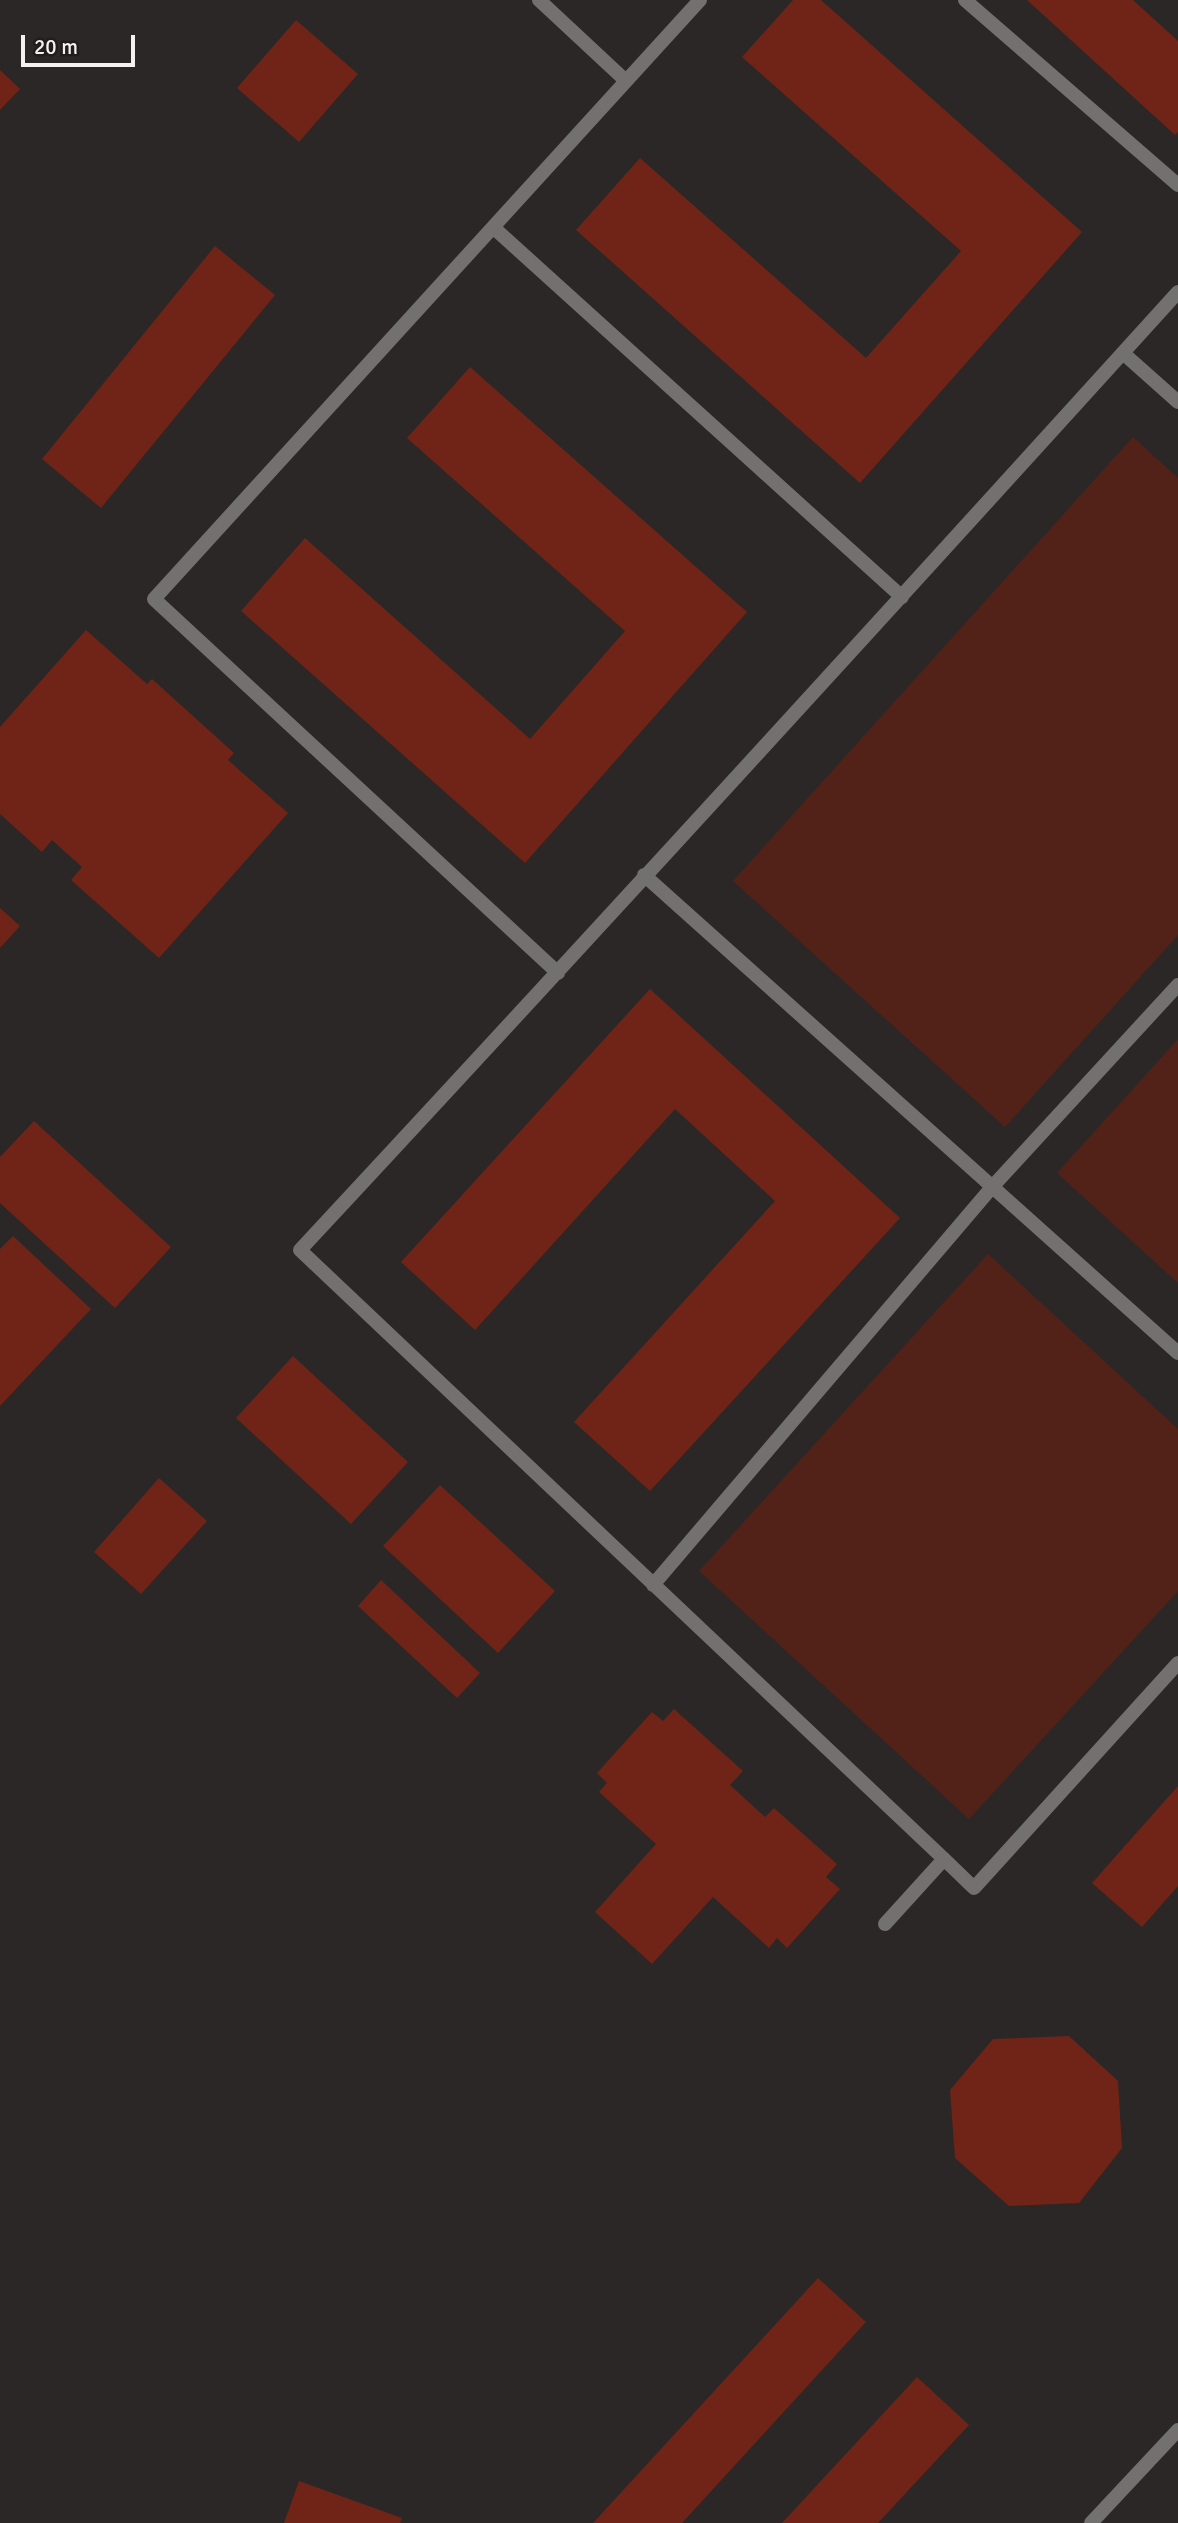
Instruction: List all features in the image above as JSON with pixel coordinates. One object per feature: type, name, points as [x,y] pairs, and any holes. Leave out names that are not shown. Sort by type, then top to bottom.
[{"type":"street","points":[[539,0],[626,80]]},
{"type":"street","points":[[558,973],[154,599],[700,0]]},
{"type":"street","points":[[965,0],[1178,185]]},
{"type":"street","points":[[494,228],[902,597]]},
{"type":"street","points":[[1178,292],[902,597],[644,875],[558,973],[300,1250],[974,1888],[1178,1663]]},
{"type":"street","points":[[1123,353],[1178,402]]},
{"type":"street","points":[[644,875],[1178,1353]]},
{"type":"street","points":[[653,1585],[993,1186],[1178,985]]},
{"type":"street","points":[[885,1924],[944,1859]]},
{"type":"street","points":[[1091,2523],[1178,2430]]},
{"type":"shaded area","points":[[1133,437],[1178,478],[1178,935],[1005,1127],[733,881]]},
{"type":"shaded area","points":[[1178,1039],[1178,1283],[1057,1173]]},
{"type":"shaded area","points":[[988,1254],[1178,1429],[1178,1591],[969,1819],[699,1571]]},
{"type":"building","points":[[793,0],[821,0],[1082,232],[860,483],[576,230],[640,158],[866,358],[961,251],[742,57]]},
{"type":"building","points":[[1027,0],[1133,0],[1178,41],[1178,132],[1175,135]]},
{"type":"building","points":[[296,20],[358,74],[299,142],[237,88]]},
{"type":"building","points":[[0,70],[20,89],[0,110]]},
{"type":"building","points":[[215,246],[275,295],[101,508],[42,459]]},
{"type":"building","points":[[470,367],[747,612],[525,863],[241,611],[305,538],[530,739],[625,631],[407,438]]},
{"type":"building","points":[[86,630],[147,684],[152,679],[234,753],[228,760],[288,813],[159,958],[71,880],[82,867],[52,840],[42,852],[0,814],[0,727]]},
{"type":"building","points":[[0,908],[20,926],[0,948]]},
{"type":"building","points":[[650,989],[900,1218],[650,1491],[574,1422],[775,1201],[675,1109],[475,1330],[401,1262]]},
{"type":"building","points":[[34,1121],[171,1247],[115,1308],[0,1203],[0,1157]]},
{"type":"building","points":[[13,1236],[91,1309],[0,1406],[0,1249]]},
{"type":"building","points":[[293,1356],[408,1462],[351,1524],[236,1418]]},
{"type":"building","points":[[159,1478],[207,1521],[141,1594],[94,1552]]},
{"type":"building","points":[[440,1485],[555,1591],[498,1653],[383,1546]]},
{"type":"building","points":[[381,1580],[480,1673],[457,1698],[358,1606]]},
{"type":"building","points":[[674,1709],[743,1771],[730,1785],[765,1817],[774,1808],[837,1864],[826,1877],[840,1889],[787,1948],[777,1938],[769,1948],[713,1897],[652,1964],[595,1912],[656,1844],[599,1792],[607,1783],[597,1773],[652,1712],[663,1721]]},
{"type":"building","points":[[1178,1786],[1178,1886],[1142,1927],[1092,1883]]},
{"type":"building","points":[[1069,2036],[1118,2081],[1122,2148],[1079,2203],[1009,2206],[955,2158],[950,2090],[993,2039]]},
{"type":"building","points":[[818,2278],[866,2322],[682,2523],[593,2523]]},
{"type":"building","points":[[917,2377],[969,2425],[878,2523],[782,2523]]},
{"type":"building","points":[[299,2481],[402,2518],[400,2523],[284,2523]]}]
